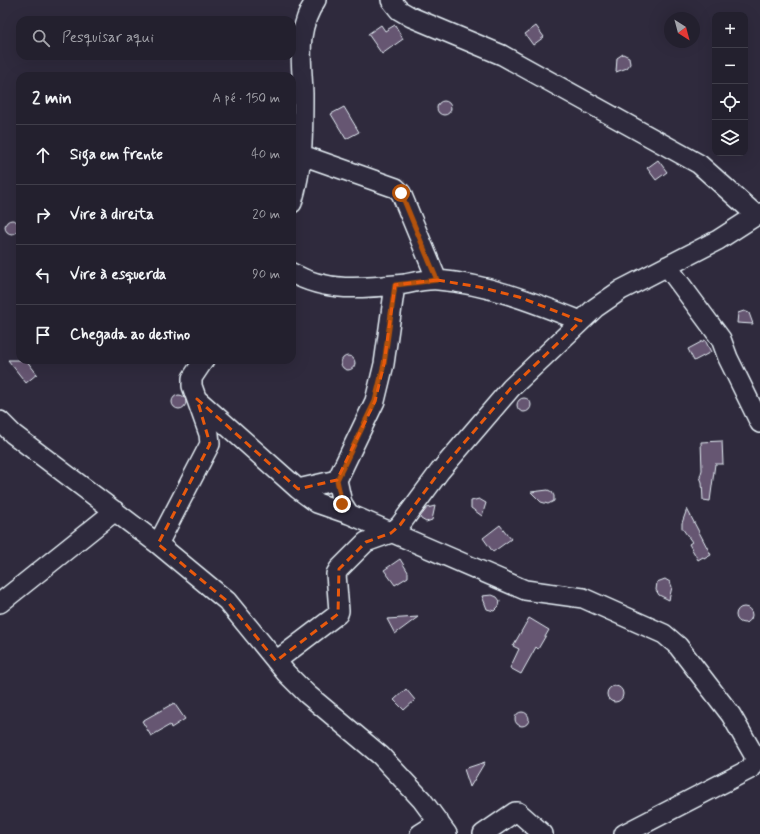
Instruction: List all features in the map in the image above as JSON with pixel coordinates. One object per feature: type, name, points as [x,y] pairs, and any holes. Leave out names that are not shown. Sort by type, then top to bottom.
[{"type":"street","points":[[296,189],[302,155],[303,94],[300,42],[304,24],[316,0]]},
{"type":"street","points":[[276,661],[338,614],[336,574],[339,569],[366,542],[391,533],[400,525],[440,471],[511,388],[595,308],[621,290],[718,240],[758,214],[699,164],[502,55],[399,10],[391,0]]},
{"type":"street","points":[[302,155],[396,188],[401,193],[437,280]]},
{"type":"street","points":[[667,266],[721,339],[734,371],[760,423]]},
{"type":"street","points":[[296,275],[302,279],[331,288],[369,287],[437,280],[479,287],[519,298],[581,321]]},
{"type":"street","points":[[349,514],[342,504],[337,480],[375,401],[384,364],[395,285]]},
{"type":"street","points":[[158,544],[210,444],[209,434],[192,386],[192,378],[201,364]]},
{"type":"street","points":[[197,399],[317,503],[349,514],[525,590],[584,598],[664,634],[678,646],[731,715],[754,755],[754,762],[750,769],[624,834]]},
{"type":"street","points":[[0,421],[13,434],[158,544],[227,601],[276,661],[307,694],[381,756],[422,800],[443,828],[420,834]]},
{"type":"street","points":[[298,488],[337,480]]},
{"type":"street","points":[[0,603],[115,511]]},
{"type":"street","points":[[483,834],[515,812],[518,812],[543,834]]},
{"type":"highlighted area","points":[[437,280],[479,287],[519,297],[581,321],[511,388],[440,471],[400,525],[391,533],[366,542],[339,569],[338,614],[276,661],[227,601],[158,544],[210,444],[197,399],[298,489],[337,480],[375,401],[384,364],[395,285]]},
{"type":"building","points":[[381,25],[385,31],[395,25],[403,39],[382,54],[368,34]]},
{"type":"building","points":[[536,26],[544,37],[533,45],[525,34]]},
{"type":"building","points":[[623,54],[629,57],[630,64],[627,68],[616,72],[617,58]]},
{"type":"building","points":[[444,101],[449,103],[451,108],[449,113],[444,115],[439,113],[437,108],[439,103]]},
{"type":"building","points":[[344,107],[359,132],[346,139],[331,114]]},
{"type":"building","points":[[658,160],[667,172],[656,180],[647,168]]},
{"type":"building","points":[[9,220],[15,220],[16,233],[9,234],[5,230],[5,224]]},
{"type":"building","points":[[744,311],[749,313],[753,324],[737,323],[738,313]]},
{"type":"building","points":[[705,340],[711,352],[694,361],[688,349]]},
{"type":"building","points":[[345,356],[351,356],[355,360],[355,366],[351,370],[345,370],[341,366],[341,360]]},
{"type":"building","points":[[8,360],[16,360],[16,364],[29,364],[37,374],[26,383]]},
{"type":"building","points":[[176,395],[182,395],[186,399],[186,405],[182,409],[176,409],[172,405],[172,399]]},
{"type":"building","points":[[521,398],[527,398],[531,402],[531,408],[527,412],[521,412],[517,408],[517,402]]},
{"type":"building","points":[[722,441],[723,464],[715,464],[710,501],[703,500],[702,482],[700,477],[702,470],[701,442]]},
{"type":"building","points":[[548,490],[552,492],[554,501],[548,504],[541,502],[531,492]]},
{"type":"building","points":[[479,499],[486,503],[482,516],[471,508],[471,501]]},
{"type":"building","points":[[435,506],[432,520],[426,522],[421,519],[420,517],[427,508]]},
{"type":"building","points":[[687,509],[711,555],[704,559],[703,557],[698,560],[689,544],[692,542],[682,528],[682,523]]},
{"type":"building","points":[[500,525],[511,539],[493,552],[483,538]]},
{"type":"building","points":[[400,559],[408,572],[408,577],[395,585],[384,570]]},
{"type":"building","points":[[665,579],[670,582],[672,587],[669,600],[659,595],[656,590],[657,582]]},
{"type":"building","points":[[492,595],[497,597],[500,601],[499,606],[494,611],[487,609],[482,596]]},
{"type":"building","points":[[744,607],[751,612],[752,615],[747,622],[744,623],[737,618],[736,615],[741,608]]},
{"type":"building","points":[[418,617],[395,634],[387,619]]},
{"type":"building","points":[[529,618],[549,630],[538,649],[536,647],[521,674],[510,668],[519,649],[513,646]]},
{"type":"building","points":[[615,686],[622,691],[623,694],[618,701],[615,702],[608,697],[607,694],[612,687]]},
{"type":"building","points":[[406,689],[415,700],[404,710],[394,700]]},
{"type":"building","points":[[174,703],[185,719],[171,728],[170,725],[151,736],[142,721]]},
{"type":"building","points":[[519,712],[525,712],[529,716],[529,722],[525,726],[519,726],[515,722],[515,716]]},
{"type":"building","points":[[485,762],[470,787],[464,769]]},
{"type":"route","points":[[342,504],[337,480],[375,401],[384,364],[395,285],[437,280],[401,193]]}]
